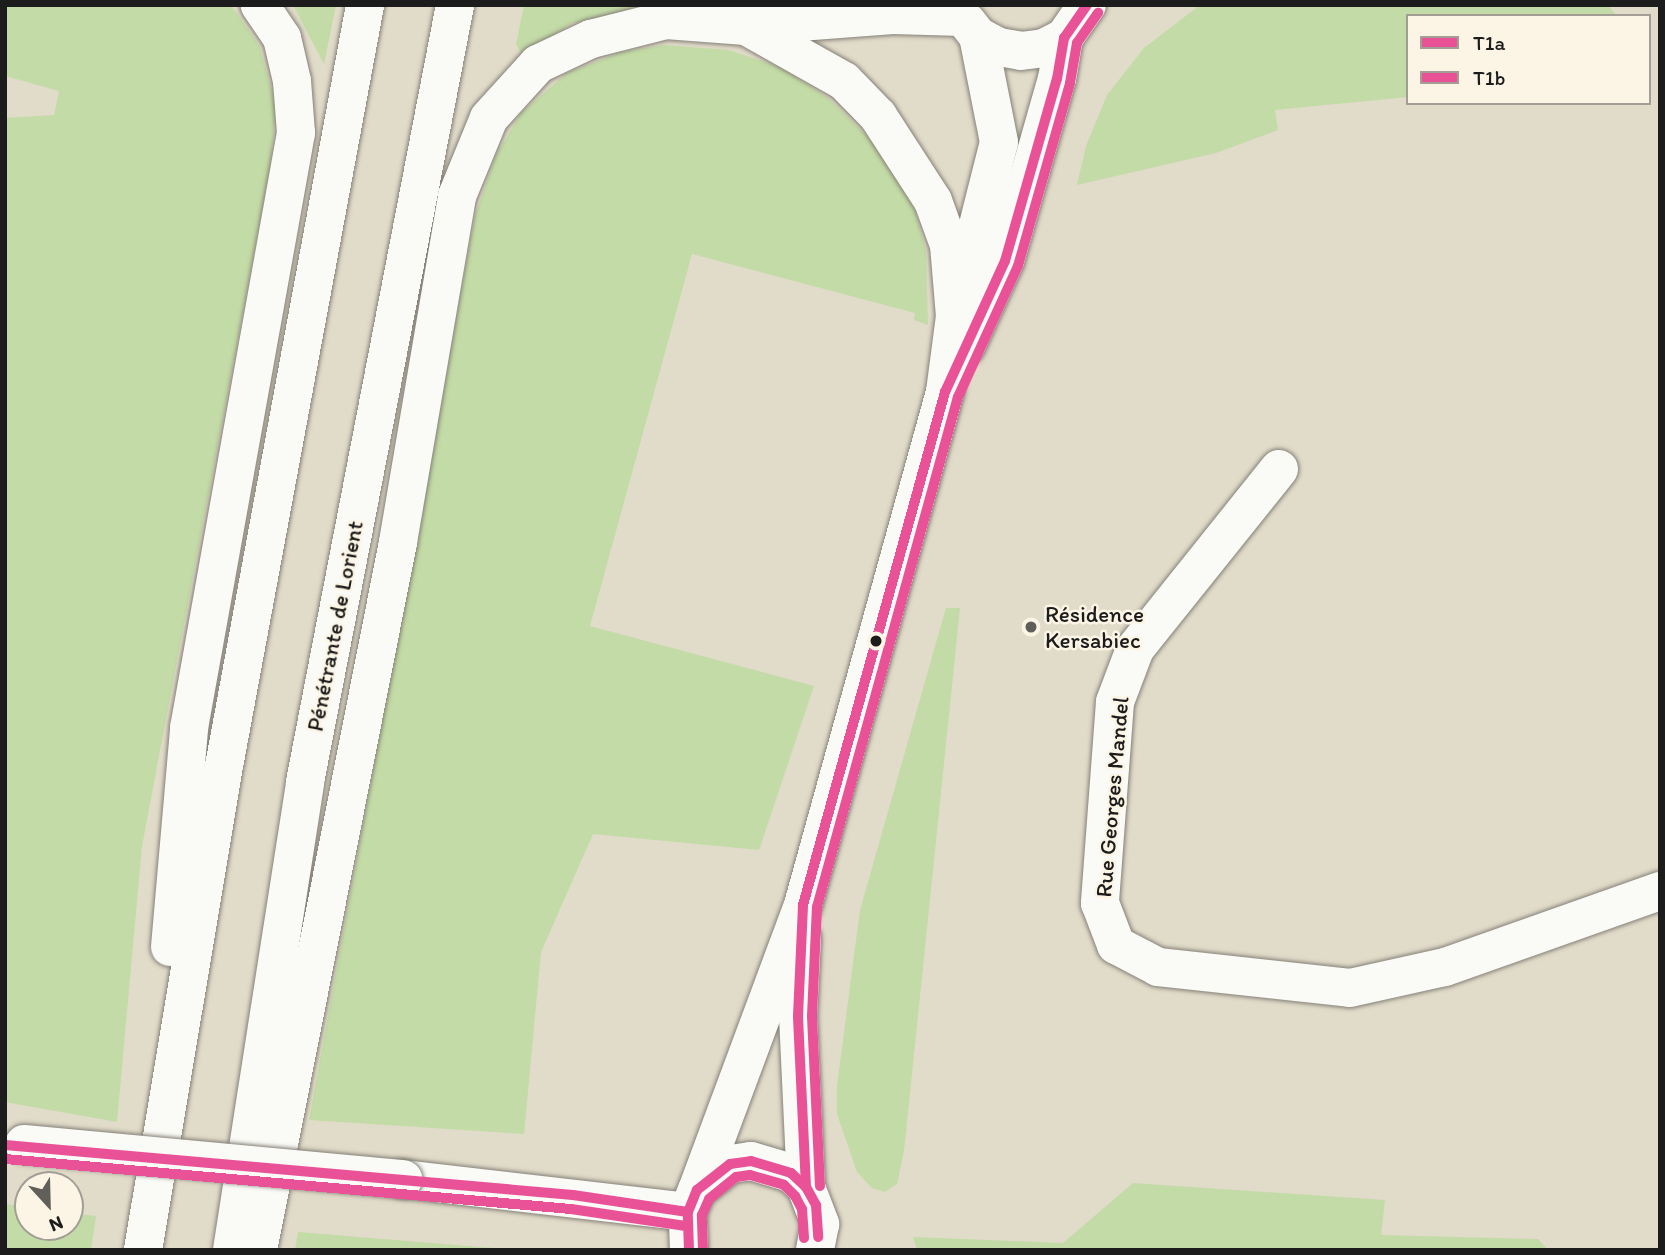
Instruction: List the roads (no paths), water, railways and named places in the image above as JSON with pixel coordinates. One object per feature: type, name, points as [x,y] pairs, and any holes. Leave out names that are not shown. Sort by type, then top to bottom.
[{"type":"main road","points":[[145,1235],[189,728],[296,133],[292,81],[282,38],[260,5]]},
{"type":"main road","points":[[145,1235],[227,752],[365,5]]},
{"type":"main road","name":"Pénétrante de Lorient","points":[[232,1250],[305,782],[455,5]]},
{"type":"main road","points":[[945,392],[1004,261],[1057,79],[1064,38],[1087,5]]},
{"type":"main road","points":[[258,1250],[396,556],[457,196],[489,118],[538,64],[591,39],[666,20],[746,26],[893,15],[966,19],[999,47],[1021,51],[1044,48],[1064,38]]},
{"type":"main road","points":[[689,1250],[692,1201],[803,905],[945,392],[955,316],[999,142],[966,19]]},
{"type":"main road","points":[[746,26],[844,81],[878,116],[933,201],[949,245],[955,316]]},
{"type":"main road","name":"Rue Georges Mandel","points":[[1279,469],[1135,649],[1115,702],[1100,903],[1116,944],[1158,967],[1350,988],[1445,967],[1660,891]]},
{"type":"main road","points":[[803,905],[798,1016],[806,1187]]},
{"type":"main road","points":[[14,1144],[403,1180],[692,1201],[730,1164],[751,1161],[791,1173],[806,1187],[816,1205],[824,1248]]},
{"type":"place","name":"Résidence Kersabiec","points":[[1031,627]]}]
